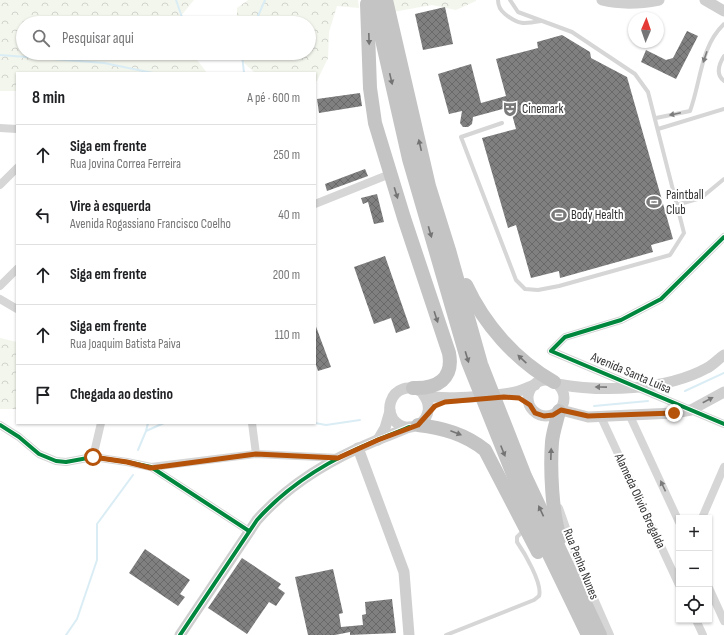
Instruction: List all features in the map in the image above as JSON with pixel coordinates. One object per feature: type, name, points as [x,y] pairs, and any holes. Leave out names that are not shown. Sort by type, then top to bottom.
[{"type":"highway","points":[[366,0],[370,88],[375,123],[451,363],[444,379],[438,384],[418,391]]},
{"type":"highway","points":[[373,0],[409,159],[468,362],[487,396],[600,635]]},
{"type":"highway","points":[[386,0],[429,186],[450,250],[481,364],[487,396],[527,509],[581,617],[588,635]]},
{"type":"highway","points":[[450,250],[470,294],[493,331],[538,373],[555,383]]},
{"type":"highway","points":[[560,410],[552,439],[551,458],[556,527],[578,587]]},
{"type":"highway","points":[[414,426],[446,429],[460,434],[485,450],[525,530],[563,595],[581,617]]},
{"type":"main road","points":[[602,0],[619,4],[641,4],[659,0]]},
{"type":"main road","points":[[705,0],[724,11]]},
{"type":"main road","points":[[555,383],[563,395],[560,410],[553,415],[544,416],[535,413],[528,398],[530,391],[540,381],[555,383],[576,387],[640,388],[681,378],[707,368],[724,355]]},
{"type":"main road","points":[[378,440],[390,411],[390,402],[395,394],[404,389],[418,391],[436,397],[458,397],[515,392],[535,385]]},
{"type":"main road","points":[[418,391],[428,403],[428,414]]},
{"type":"main road","points":[[560,410],[600,417],[629,414],[674,413],[691,410],[724,392]]},
{"type":"main road","points":[[180,635],[249,531],[272,503],[294,484],[358,448],[414,426],[424,420],[435,406],[445,402],[497,397],[519,398],[530,405]]},
{"type":"main road","points":[[390,411],[397,422],[414,426]]},
{"type":"main road","points":[[358,448],[404,572],[410,635]]},
{"type":"street","points":[[0,128],[16,129]]},
{"type":"street","points":[[0,184],[16,169]]},
{"type":"street","points":[[316,204],[390,174]]},
{"type":"street","name":"Avenida Santa Luisa","points":[[724,237],[661,300],[621,320],[565,337],[551,351],[724,424]]},
{"type":"street","points":[[0,286],[16,270]]},
{"type":"street","points":[[0,299],[16,308]]},
{"type":"street","name":"Alameda Olivio Bregalda","points":[[629,414],[676,516]]},
{"type":"street","name":"Alameda Olivio Bregalda","points":[[600,417],[676,579]]},
{"type":"street","points":[[93,457],[101,424]]},
{"type":"street","points":[[252,424],[256,454]]},
{"type":"street","points":[[0,425],[19,437],[39,454],[56,461],[66,462],[93,457],[127,462],[151,468],[249,531]]},
{"type":"street","points":[[151,468],[256,454],[338,458]]},
{"type":"street","points":[[703,515],[724,467]]},
{"type":"street","name":"Rua Penha Nunes","points":[[554,492],[578,562],[610,635]]},
{"type":"street","points":[[712,595],[724,621]]},
{"type":"street","points":[[697,623],[703,635]]},
{"type":"lane","points":[[498,0],[501,10],[515,22],[523,24],[542,21]]},
{"type":"lane","points":[[502,123],[461,137],[516,280],[525,289],[538,290],[559,286],[670,255],[684,233],[660,146],[656,118],[648,92],[634,74],[572,32],[516,11],[510,0]]},
{"type":"lane","points":[[511,19],[516,11]]},
{"type":"lane","points":[[656,118],[690,111],[705,56],[715,32],[724,24]]},
{"type":"lane","points":[[724,56],[718,71],[720,78],[724,81]]},
{"type":"lane","points":[[658,129],[724,109]]},
{"type":"lane","points":[[676,205],[701,198],[724,179]]},
{"type":"lane","points":[[446,635],[534,600],[539,596],[540,592],[533,572],[516,542],[517,537],[525,530]]},
{"type":"green space","points":[[0,0],[194,0],[181,16],[16,16],[16,60],[197,60],[206,72],[16,72],[16,91],[0,91]]},
{"type":"green space","points":[[248,0],[358,0],[359,8],[337,6],[329,32],[328,58],[316,81],[316,72],[254,72],[242,60],[316,60],[316,16],[237,16],[237,8]]},
{"type":"green space","points":[[392,0],[476,1],[456,10],[432,5],[393,12]]},
{"type":"green space","points":[[0,338],[16,342],[16,409],[0,409]]},
{"type":"building","points":[[445,7],[453,44],[423,50],[415,14]]},
{"type":"building","points":[[687,31],[698,36],[676,79],[641,62],[646,50],[666,60],[673,58]]},
{"type":"building","points":[[562,35],[590,52],[591,58],[627,77],[673,239],[651,245],[653,252],[560,278],[559,271],[531,278],[516,225],[508,228],[482,138],[516,129],[510,107],[473,117],[472,124],[468,127],[463,127],[460,123],[462,111],[449,114],[438,74],[471,64],[481,103],[506,96],[496,59],[538,48],[537,42]]},
{"type":"building","points":[[360,93],[362,106],[319,113],[317,99]]},
{"type":"building","points":[[365,169],[368,176],[327,191],[325,184]]},
{"type":"building","points":[[377,194],[384,222],[374,224],[368,202],[363,204],[361,198]]},
{"type":"building","points":[[385,256],[410,328],[396,333],[391,318],[374,324],[354,267]]},
{"type":"building","points":[[316,327],[331,367],[318,371],[316,365]]},
{"type":"building","points":[[145,549],[190,580],[180,594],[185,597],[178,606],[129,573]]},
{"type":"building","points":[[242,558],[281,584],[278,588],[285,593],[276,606],[269,602],[247,634],[208,608]]},
{"type":"building","points":[[333,569],[343,613],[339,614],[341,627],[363,625],[362,615],[366,614],[365,602],[392,599],[396,633],[350,635],[350,632],[335,635],[308,635],[295,577]]},
{"type":"waterway","points":[[176,0],[182,16]]},
{"type":"waterway","points":[[258,16],[265,0]]},
{"type":"waterway","points":[[0,55],[16,56]]},
{"type":"waterway","points":[[65,60],[104,63],[148,72]]},
{"type":"waterway","points":[[243,60],[244,72]]},
{"type":"waterway","points":[[685,391],[724,373]]},
{"type":"waterway","points":[[594,406],[648,401]]},
{"type":"waterway","points":[[316,423],[326,425],[360,420]]},
{"type":"waterway","points":[[146,431],[148,424]]},
{"type":"waterway","points":[[138,450],[146,431],[162,424]]},
{"type":"waterway","points":[[66,635],[77,619],[97,560],[97,524],[133,475]]},
{"type":"cycle path","points":[[724,237],[661,299],[621,320],[565,337],[551,351],[724,424]]},
{"type":"cycle path","points":[[0,425],[19,437],[39,454],[56,461],[66,462],[93,457],[151,467],[249,531]]},
{"type":"cycle path","points":[[180,635],[257,520],[269,507],[297,484],[327,464],[359,448],[409,427]]},
{"type":"place","name":"Cinemark","points":[[510,109]]},
{"type":"place","name":"Paintball Club","points":[[654,202]]},
{"type":"place","name":"Body Health","points":[[559,215]]},
{"type":"route","points":[[93,457],[127,462],[151,468],[256,454],[338,458],[378,440],[418,425],[435,406],[445,402],[504,397],[519,398],[530,405],[535,413],[544,416],[553,415],[561,410],[600,417],[629,414],[674,413]]}]
